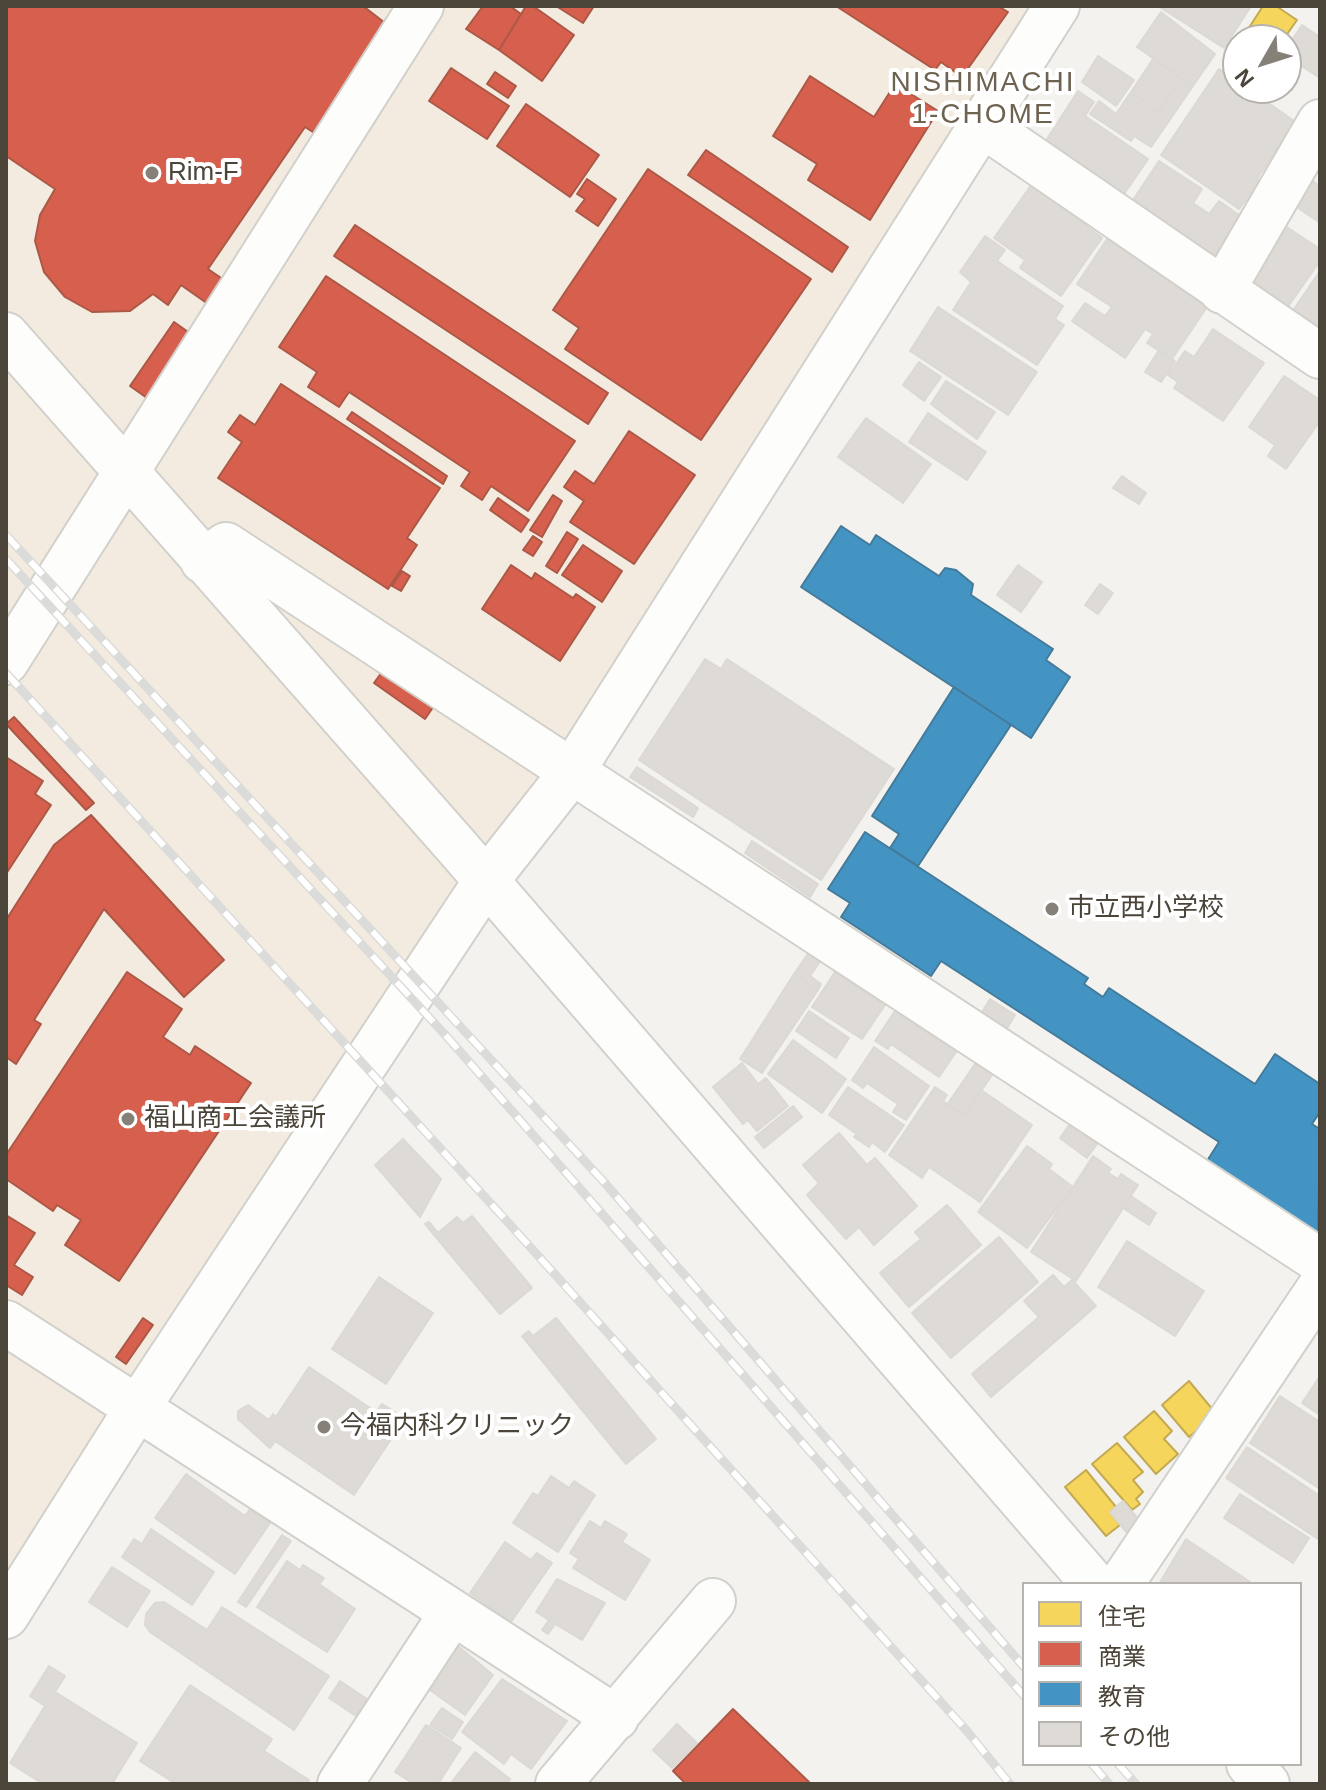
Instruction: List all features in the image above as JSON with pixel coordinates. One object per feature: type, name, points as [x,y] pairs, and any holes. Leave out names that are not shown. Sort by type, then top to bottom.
[{"type":"street","points":[[6,662],[421,6]]},
{"type":"street","points":[[6,1616],[136,1410],[486,881],[571,773],[1057,6]]},
{"type":"street","points":[[1222,291],[1320,122]]},
{"type":"street","points":[[983,125],[1320,356]]},
{"type":"street","points":[[6,335],[486,881],[1092,1582]]},
{"type":"street","points":[[203,561],[226,545],[1320,1261]]},
{"type":"street","points":[[1122,1582],[1320,1287]]},
{"type":"street","points":[[6,1323],[616,1718]]},
{"type":"street","points":[[558,1784],[713,1601]]},
{"type":"street","points":[[340,1784],[452,1613]]},
{"type":"street","points":[[1251,1766],[1267,1784]]},
{"type":"shaded area","points":[[6,6],[1067,6],[6,1642]]},
{"type":"building: 住宅","points":[[1263,6],[1276,6],[1297,20],[1294,24],[1251,24]]},
{"type":"building: 住宅","points":[[1189,1381],[1213,1410],[1206,1416],[1209,1420],[1189,1437],[1162,1405]]},
{"type":"building: 住宅","points":[[1154,1411],[1172,1431],[1164,1439],[1178,1454],[1156,1474],[1124,1437]]},
{"type":"building: 住宅","points":[[1117,1443],[1143,1472],[1133,1480],[1143,1492],[1136,1499],[1140,1504],[1132,1510],[1092,1464]]},
{"type":"building: 住宅","points":[[1086,1470],[1116,1507],[1110,1512],[1120,1525],[1106,1536],[1065,1487]]},
{"type":"building: 商業","name":"Rim-F","points":[[6,6],[363,6],[389,26],[316,134],[305,127],[208,269],[224,280],[208,304],[181,285],[168,305],[153,294],[130,311],[92,312],[65,297],[44,272],[35,241],[40,215],[55,189],[6,156]]},
{"type":"building: 商業","points":[[483,6],[510,6],[521,14],[499,50],[466,29]]},
{"type":"building: 商業","points":[[526,6],[533,6],[574,35],[542,81],[499,50]]},
{"type":"building: 商業","points":[[556,6],[594,6],[583,23]]},
{"type":"building: 商業","points":[[836,6],[998,6],[1008,12],[962,77],[941,62],[935,70]]},
{"type":"building: 商業","points":[[451,68],[509,106],[487,139],[429,101]]},
{"type":"building: 商業","points":[[495,72],[516,86],[508,98],[487,84]]},
{"type":"building: 商業","points":[[810,76],[874,117],[895,84],[938,111],[870,220],[808,180],[817,164],[773,136]]},
{"type":"building: 商業","points":[[526,104],[599,155],[570,197],[497,146]]},
{"type":"building: 商業","points":[[706,150],[848,247],[832,272],[688,175]]},
{"type":"building: 商業","points":[[648,169],[811,279],[701,440],[565,349],[579,328],[553,310]]},
{"type":"building: 商業","points":[[587,179],[616,199],[598,226],[576,211],[585,199],[577,194]]},
{"type":"building: 商業","points":[[355,225],[608,393],[588,424],[334,256]]},
{"type":"building: 商業","points":[[326,276],[575,441],[528,511],[491,486],[482,500],[461,486],[470,472],[349,392],[339,407],[308,387],[317,372],[279,347]]},
{"type":"building: 商業","points":[[174,322],[191,334],[147,398],[130,386]]},
{"type":"building: 商業","points":[[281,384],[440,488],[407,538],[417,545],[388,589],[218,478],[242,442],[228,432],[240,415],[255,425]]},
{"type":"building: 商業","points":[[352,412],[447,476],[443,484],[347,419]]},
{"type":"building: 商業","points":[[629,431],[695,475],[634,564],[570,522],[584,501],[564,487],[575,471],[594,484]]},
{"type":"building: 商業","points":[[553,495],[562,501],[542,537],[530,530]]},
{"type":"building: 商業","points":[[498,498],[529,520],[521,532],[490,510]]},
{"type":"building: 商業","points":[[567,532],[578,539],[557,573],[546,566]]},
{"type":"building: 商業","points":[[533,536],[542,542],[533,556],[523,550]]},
{"type":"building: 商業","points":[[583,545],[622,571],[602,602],[562,575]]},
{"type":"building: 商業","points":[[511,565],[532,579],[535,573],[573,598],[576,594],[595,607],[560,661],[482,609]]},
{"type":"building: 商業","points":[[402,571],[410,576],[401,591],[392,586]]},
{"type":"building: 商業","points":[[387,665],[438,700],[425,719],[374,683]]},
{"type":"building: 商業","points":[[14,717],[94,803],[86,810],[6,724]]},
{"type":"building: 商業","points":[[6,757],[43,781],[35,794],[51,805],[6,874]]},
{"type":"building: 商業","points":[[91,815],[224,960],[184,997],[104,909],[34,1020],[41,1024],[16,1064],[6,1057],[6,920],[54,845]]},
{"type":"building: 商業","name":"福山商工会議所","points":[[127,972],[182,1009],[163,1037],[190,1055],[195,1046],[251,1083],[119,1281],[65,1245],[81,1220],[57,1205],[53,1211],[6,1179],[6,1155]]},
{"type":"building: 商業","points":[[6,1215],[35,1233],[14,1265],[33,1277],[22,1295],[6,1285]]},
{"type":"building: 商業","points":[[143,1318],[153,1325],[126,1364],[116,1357]]},
{"type":"building: 商業","points":[[733,1709],[809,1782],[686,1784],[673,1771]]},
{"type":"building: 教育","points":[[841,526],[870,545],[876,535],[939,576],[945,568],[956,570],[973,584],[971,595],[1053,649],[1046,660],[1070,677],[1031,738],[801,587]]},
{"type":"building: 教育","points":[[954,687],[1011,725],[918,866],[890,848],[899,834],[872,816]]},
{"type":"building: 教育","name":"市立西小学校","points":[[865,832],[1088,978],[1084,984],[1103,997],[1109,988],[1255,1084],[1275,1054],[1320,1084],[1320,1112],[1312,1124],[1320,1129],[1318,1234],[1207,1161],[1219,1142],[941,961],[931,976],[841,917],[850,903],[828,889]]},
{"type":"building: その他","points":[[1158,6],[1251,6],[1239,24],[1222,24],[1222,47]]},
{"type":"building: その他","points":[[1161,12],[1215,54],[1193,86],[1137,47]]},
{"type":"building: その他","points":[[1302,25],[1320,37],[1320,78],[1302,66]]},
{"type":"building: その他","points":[[1098,56],[1134,80],[1116,106],[1082,82]]},
{"type":"building: その他","points":[[1153,59],[1181,78],[1159,112],[1131,92]]},
{"type":"building: その他","points":[[1219,69],[1222,71],[1222,104],[1270,104],[1304,128],[1289,152],[1279,145],[1257,179],[1267,186],[1254,206],[1246,200],[1239,209],[1161,155]]},
{"type":"building: その他","points":[[1181,78],[1193,86],[1151,147],[1134,136],[1131,141],[1090,114],[1099,101],[1116,114],[1131,92],[1159,112]]},
{"type":"building: その他","points":[[1078,91],[1094,102],[1085,116],[1148,159],[1122,197],[1049,147],[1047,139]]},
{"type":"building: その他","points":[[1159,161],[1202,189],[1193,203],[1209,214],[1219,201],[1246,220],[1218,261],[1131,203]]},
{"type":"building: その他","points":[[1311,180],[1320,186],[1320,223],[1294,205]]},
{"type":"building: その他","points":[[1032,184],[1102,238],[1061,296],[1020,268],[1025,260],[994,238]]},
{"type":"building: その他","points":[[1285,226],[1320,249],[1320,261],[1287,308],[1249,281]]},
{"type":"building: その他","points":[[985,236],[1005,250],[997,261],[1063,306],[1055,319],[1064,325],[1037,365],[953,310],[971,282],[960,272]]},
{"type":"building: その他","points":[[1107,239],[1207,307],[1172,359],[1147,343],[1153,334],[1145,329],[1125,358],[1072,321],[1085,303],[1105,316],[1112,307],[1077,284]]},
{"type":"building: その他","points":[[1320,271],[1320,330],[1292,312]]},
{"type":"building: その他","points":[[938,307],[1037,372],[1008,415],[910,351]]},
{"type":"building: その他","points":[[1213,329],[1264,363],[1223,421],[1174,388],[1178,382],[1168,375],[1185,351],[1194,357]]},
{"type":"building: その他","points":[[1159,350],[1175,361],[1161,382],[1145,372]]},
{"type":"building: その他","points":[[919,362],[941,377],[924,401],[903,385]]},
{"type":"building: その他","points":[[1284,376],[1320,400],[1320,421],[1286,469],[1268,456],[1275,445],[1249,427]]},
{"type":"building: その他","points":[[946,381],[995,412],[977,439],[931,404]]},
{"type":"building: その他","points":[[928,413],[986,452],[967,480],[909,442]]},
{"type":"building: その他","points":[[866,418],[931,464],[903,503],[838,457]]},
{"type":"building: その他","points":[[1122,476],[1146,493],[1139,504],[1113,488]]},
{"type":"building: その他","points":[[1018,565],[1042,582],[1021,612],[997,595]]},
{"type":"building: その他","points":[[1100,584],[1113,593],[1098,614],[1085,605]]},
{"type":"building: その他","points":[[705,659],[721,669],[727,659],[894,769],[821,880],[639,760]]},
{"type":"building: その他","points":[[637,767],[698,808],[693,817],[630,777]]},
{"type":"building: その他","points":[[752,841],[818,884],[810,897],[745,853]]},
{"type":"building: その他","points":[[809,952],[821,960],[810,976],[821,984],[818,990],[794,974]]},
{"type":"building: その他","points":[[835,972],[885,1005],[862,1039],[812,1007]]},
{"type":"building: その他","points":[[794,974],[818,990],[762,1073],[740,1059]]},
{"type":"building: その他","points":[[990,999],[1015,1015],[1006,1030],[981,1014]]},
{"type":"building: その他","points":[[809,1011],[849,1038],[836,1058],[796,1031]]},
{"type":"building: その他","points":[[895,1011],[956,1052],[939,1077],[891,1044],[888,1049],[875,1041]]},
{"type":"building: その他","points":[[793,1040],[846,1079],[822,1113],[768,1074]]},
{"type":"building: その他","points":[[874,1047],[929,1086],[906,1120],[893,1112],[898,1104],[867,1083],[863,1088],[852,1080]]},
{"type":"building: その他","points":[[742,1063],[758,1084],[766,1078],[788,1106],[757,1131],[748,1120],[743,1124],[713,1087]]},
{"type":"building: その他","points":[[975,1064],[992,1075],[964,1116],[947,1105]]},
{"type":"building: その他","points":[[848,1087],[904,1125],[885,1152],[872,1142],[869,1147],[854,1137],[857,1134],[829,1115]]},
{"type":"building: その他","points":[[935,1087],[947,1095],[943,1101],[964,1116],[981,1090],[1032,1125],[980,1202],[929,1167],[922,1178],[889,1155]]},
{"type":"building: その他","points":[[793,1106],[802,1117],[764,1148],[755,1137]]},
{"type":"building: その他","points":[[1070,1124],[1097,1144],[1087,1158],[1060,1138]]},
{"type":"building: その他","points":[[839,1133],[867,1165],[875,1158],[917,1206],[874,1245],[859,1227],[846,1239],[807,1195],[819,1183],[803,1165]]},
{"type":"building: その他","points":[[403,1139],[441,1179],[420,1217],[375,1165]]},
{"type":"building: その他","points":[[1027,1146],[1052,1164],[1049,1169],[1073,1187],[1027,1248],[978,1212]]},
{"type":"building: その他","points":[[1093,1156],[1111,1169],[1108,1173],[1118,1179],[1121,1174],[1138,1185],[1076,1281],[1031,1252]]},
{"type":"building: その他","points":[[1131,1196],[1156,1213],[1149,1225],[1123,1208]]},
{"type":"building: その他","points":[[947,1205],[981,1245],[909,1307],[880,1273],[921,1239],[915,1232]]},
{"type":"building: その他","points":[[472,1216],[532,1288],[500,1314],[425,1224],[429,1222],[438,1233],[457,1217],[463,1223]]},
{"type":"building: その他","points":[[999,1237],[1038,1282],[951,1358],[912,1313]]},
{"type":"building: その他","points":[[1127,1241],[1204,1291],[1175,1336],[1098,1287]]},
{"type":"building: その他","points":[[1053,1275],[1064,1287],[1072,1280],[1096,1306],[991,1397],[972,1374],[1039,1317],[1024,1301]]},
{"type":"building: その他","points":[[379,1277],[433,1313],[386,1384],[332,1349]]},
{"type":"building: その他","points":[[556,1318],[656,1439],[626,1464],[522,1336],[529,1331],[533,1336]]},
{"type":"building: その他","name":"今福内科クリニック","points":[[309,1367],[376,1412],[382,1404],[405,1418],[354,1495],[275,1441],[270,1448],[238,1419],[238,1411],[248,1405],[269,1420],[273,1414],[276,1417]]},
{"type":"building: その他","points":[[1320,1376],[1320,1415],[1302,1403]]},
{"type":"building: その他","points":[[1280,1396],[1320,1422],[1320,1489],[1250,1443]]},
{"type":"building: その他","points":[[1247,1447],[1320,1496],[1318,1539],[1226,1478]]},
{"type":"building: その他","points":[[186,1474],[245,1516],[250,1509],[270,1523],[235,1574],[155,1518]]},
{"type":"building: その他","points":[[551,1476],[569,1488],[574,1481],[595,1495],[558,1552],[513,1523],[533,1493],[538,1496]]},
{"type":"building: その他","points":[[1240,1494],[1309,1538],[1293,1563],[1224,1518]]},
{"type":"building: その他","points":[[1123,1501],[1145,1527],[1131,1538],[1110,1512]]},
{"type":"building: その他","points":[[590,1521],[601,1528],[605,1521],[627,1534],[622,1542],[650,1560],[625,1600],[573,1568],[579,1559],[570,1553]]},
{"type":"building: その他","points":[[151,1529],[214,1572],[192,1605],[122,1557],[134,1539],[142,1544]]},
{"type":"building: その他","points":[[282,1535],[291,1541],[246,1607],[238,1602]]},
{"type":"building: その他","points":[[1186,1539],[1250,1582],[1160,1582]]},
{"type":"building: その他","points":[[505,1542],[531,1560],[537,1553],[552,1563],[511,1622],[470,1593]]},
{"type":"building: その他","points":[[287,1561],[300,1570],[303,1565],[324,1578],[319,1584],[355,1609],[327,1652],[257,1607]]},
{"type":"building: その他","points":[[112,1567],[150,1591],[127,1627],[89,1602]]},
{"type":"building: その他","points":[[557,1579],[605,1603],[582,1640],[555,1624],[548,1634],[542,1630],[549,1620],[536,1612]]},
{"type":"building: その他","points":[[164,1602],[207,1630],[222,1607],[329,1676],[294,1730],[150,1632],[145,1625],[146,1614],[155,1603]]},
{"type":"building: その他","points":[[453,1642],[493,1675],[465,1715],[423,1685]]},
{"type":"building: その他","points":[[49,1666],[65,1676],[55,1692],[137,1743],[112,1784],[43,1784],[10,1763],[45,1706],[30,1696]]},
{"type":"building: その他","points":[[502,1679],[567,1721],[531,1769],[511,1754],[504,1764],[462,1732]]},
{"type":"building: その他","points":[[340,1681],[367,1699],[356,1716],[329,1698]]},
{"type":"building: その他","points":[[190,1685],[272,1739],[264,1751],[309,1780],[306,1784],[176,1784],[140,1761]]},
{"type":"building: その他","points":[[442,1708],[463,1722],[452,1739],[430,1725]]},
{"type":"building: その他","points":[[677,1724],[697,1743],[672,1768],[653,1750]]},
{"type":"building: その他","points":[[426,1725],[461,1748],[438,1784],[414,1784],[395,1772]]},
{"type":"building: その他","points":[[475,1752],[510,1779],[507,1784],[451,1783]]},
{"type":"railway","points":[[6,535],[604,1182],[1022,1665]]},
{"type":"railway","points":[[6,559],[449,1039],[1022,1694]]},
{"type":"railway","points":[[6,673],[504,1218],[967,1731],[1010,1784]]},
{"type":"railway","points":[[1094,1766],[1109,1784]]},
{"type":"railway","points":[[1120,1766],[1136,1784]]},
{"type":"place","name":"Rim-F","points":[[152,173]]},
{"type":"place","name":"市立西小学校","points":[[1052,909]]},
{"type":"place","name":"福山商工会議所","points":[[128,1119]]},
{"type":"place","name":"今福内科クリニック","points":[[324,1427]]},
{"type":"district","name":"NISHIMACHI 1-CHOME","points":[[983,99]]}]
